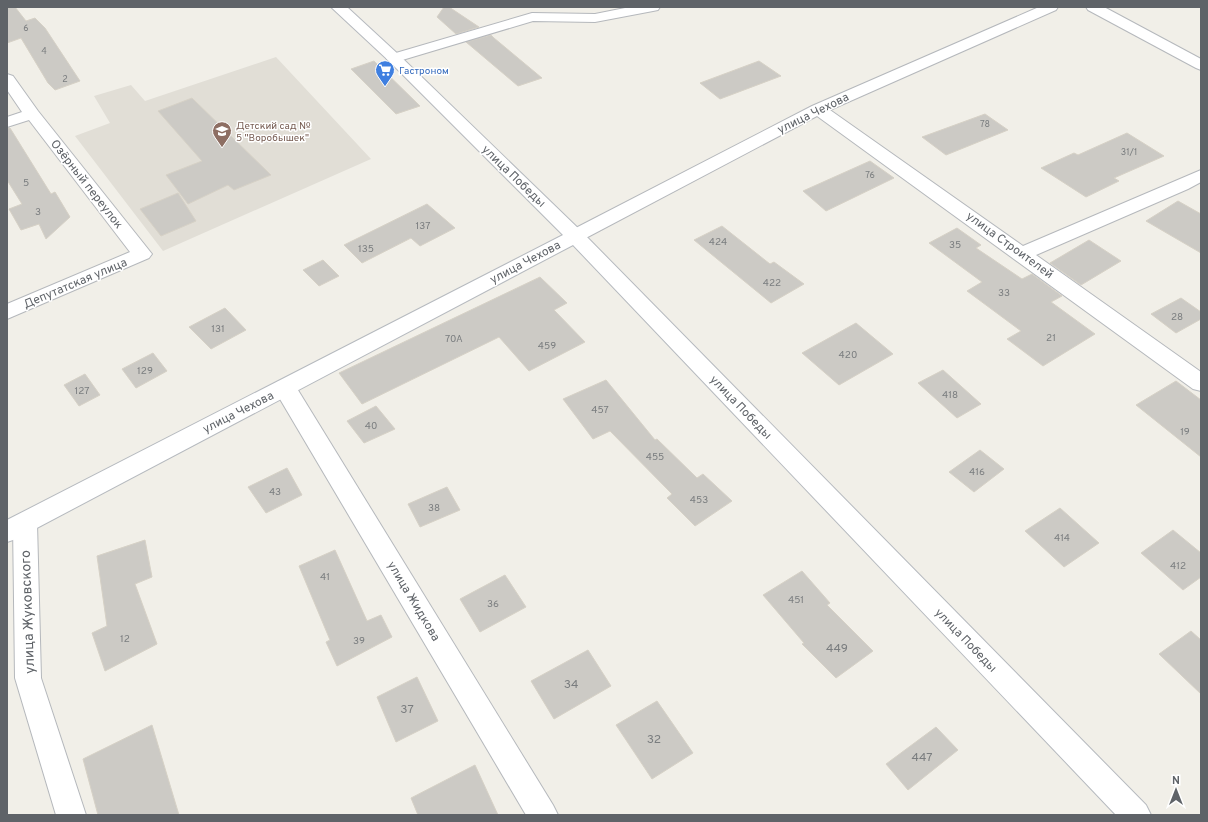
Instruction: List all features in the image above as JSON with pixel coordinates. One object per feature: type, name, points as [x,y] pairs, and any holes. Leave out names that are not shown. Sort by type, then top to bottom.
[{"type":"street","name":"улица Победы","points":[[338,7],[394,58],[575,236],[1136,815]]},
{"type":"street","name":"улица Чехова","points":[[16,527],[818,109],[1051,7]]},
{"type":"street","points":[[1093,7],[1201,65]]},
{"type":"street","points":[[394,58],[532,17],[595,18],[648,8]]},
{"type":"street","name":"Озёрный переулок","points":[[7,79],[32,114],[142,254]]},
{"type":"street","name":"улица Строителей","points":[[818,109],[1201,383]]},
{"type":"street","points":[[7,122],[32,114]]},
{"type":"street","points":[[1022,254],[1182,185],[1201,175]]},
{"type":"street","points":[[1182,185],[1201,196]]},
{"type":"street","name":"Депутатская улица","points":[[7,312],[142,254]]},
{"type":"street","name":"улица Жидкова","points":[[284,388],[543,815]]},
{"type":"street","name":"улица Жуковского","points":[[16,527],[28,678],[71,815]]},
{"type":"shaded area","name":"Детский сад № 5 \"Воробышек\"","points":[[276,57],[371,159],[163,251],[75,136],[110,123],[94,96],[131,85],[145,101]]},
{"type":"building","points":[[7,7],[15,7],[26,21],[35,18],[45,28],[80,81],[55,90],[48,83],[21,38],[7,43]]},
{"type":"building","points":[[444,7],[449,7],[479,27],[456,34],[437,17]]},
{"type":"building","points":[[491,35],[542,78],[518,86],[466,42]]},
{"type":"building","name":"Гастроном","points":[[374,61],[420,106],[396,114],[351,69]]},
{"type":"building","points":[[759,61],[781,76],[720,99],[700,83]]},
{"type":"building","points":[[192,98],[271,175],[234,190],[228,185],[188,204],[166,175],[202,161],[158,111]]},
{"type":"building","points":[[985,114],[1008,130],[946,155],[922,137]]},
{"type":"building","points":[[7,128],[10,128],[51,194],[55,192],[70,217],[46,239],[39,224],[21,230],[9,209],[22,204],[7,180]]},
{"type":"building","points":[[1127,133],[1164,156],[1114,178],[1119,181],[1086,197],[1041,168],[1074,153],[1078,155]]},
{"type":"building","points":[[870,161],[894,178],[826,211],[803,191]]},
{"type":"building","points":[[178,193],[196,221],[161,236],[140,209]]},
{"type":"building","points":[[1178,201],[1201,214],[1201,253],[1146,221]]},
{"type":"building","points":[[427,204],[455,228],[420,246],[411,238],[362,263],[344,245]]},
{"type":"building","points":[[722,226],[770,264],[774,262],[804,284],[771,303],[694,240]]},
{"type":"building","points":[[957,228],[981,245],[976,248],[1022,279],[1032,274],[1062,296],[1051,302],[1095,334],[1043,366],[1007,339],[1021,331],[967,291],[982,282],[929,243]]},
{"type":"building","points":[[1089,240],[1121,261],[1081,285],[1050,263]]},
{"type":"building","points":[[323,260],[339,276],[319,286],[303,270]]},
{"type":"building","points":[[540,277],[567,303],[554,310],[585,342],[529,371],[499,337],[362,404],[339,373]]},
{"type":"building","points":[[1181,298],[1201,312],[1201,319],[1176,333],[1151,314]]},
{"type":"building","points":[[225,308],[246,330],[211,349],[189,327]]},
{"type":"building","points":[[856,323],[893,354],[839,385],[802,353]]},
{"type":"building","points":[[153,353],[167,371],[136,388],[122,369]]},
{"type":"building","points":[[943,370],[981,404],[957,418],[918,383]]},
{"type":"building","points":[[85,374],[100,395],[79,406],[64,385]]},
{"type":"building","points":[[606,380],[655,440],[657,439],[697,478],[703,474],[732,501],[695,526],[667,498],[672,494],[610,431],[593,439],[563,399]]},
{"type":"building","points":[[1176,381],[1201,400],[1201,457],[1136,405]]},
{"type":"building","points":[[376,406],[395,429],[364,443],[347,421]]},
{"type":"building","points":[[980,450],[1004,469],[974,492],[949,472]]},
{"type":"building","points":[[287,468],[302,495],[266,513],[248,487]]},
{"type":"building","points":[[447,487],[460,510],[420,527],[408,504]]},
{"type":"building","points":[[1060,508],[1099,543],[1064,567],[1025,531]]},
{"type":"building","points":[[1173,530],[1201,553],[1201,577],[1183,590],[1141,553]]},
{"type":"building","points":[[145,540],[152,577],[135,584],[157,644],[105,671],[92,633],[107,626],[97,556]]},
{"type":"building","points":[[335,550],[367,621],[381,615],[392,637],[337,666],[326,642],[330,640],[299,566]]},
{"type":"building","points":[[802,571],[830,603],[827,605],[873,651],[836,678],[802,644],[804,643],[763,595]]},
{"type":"building","points":[[505,575],[526,607],[480,632],[460,599]]},
{"type":"building","points":[[1191,631],[1201,640],[1201,694],[1159,654]]},
{"type":"building","points":[[588,650],[611,686],[554,719],[531,681]]},
{"type":"building","points":[[417,677],[438,721],[396,742],[377,697]]},
{"type":"building","points":[[657,701],[693,753],[652,779],[616,725]]},
{"type":"building","points":[[152,725],[179,815],[98,815],[83,759]]},
{"type":"building","points":[[936,727],[958,750],[908,790],[886,764]]},
{"type":"building","points":[[475,765],[498,815],[418,815],[411,798]]},
{"type":"place","name":"Гастроном","points":[[385,87]]},
{"type":"place","name":"Детский сад № 5 \"Воробышек\"","points":[[222,148]]}]
